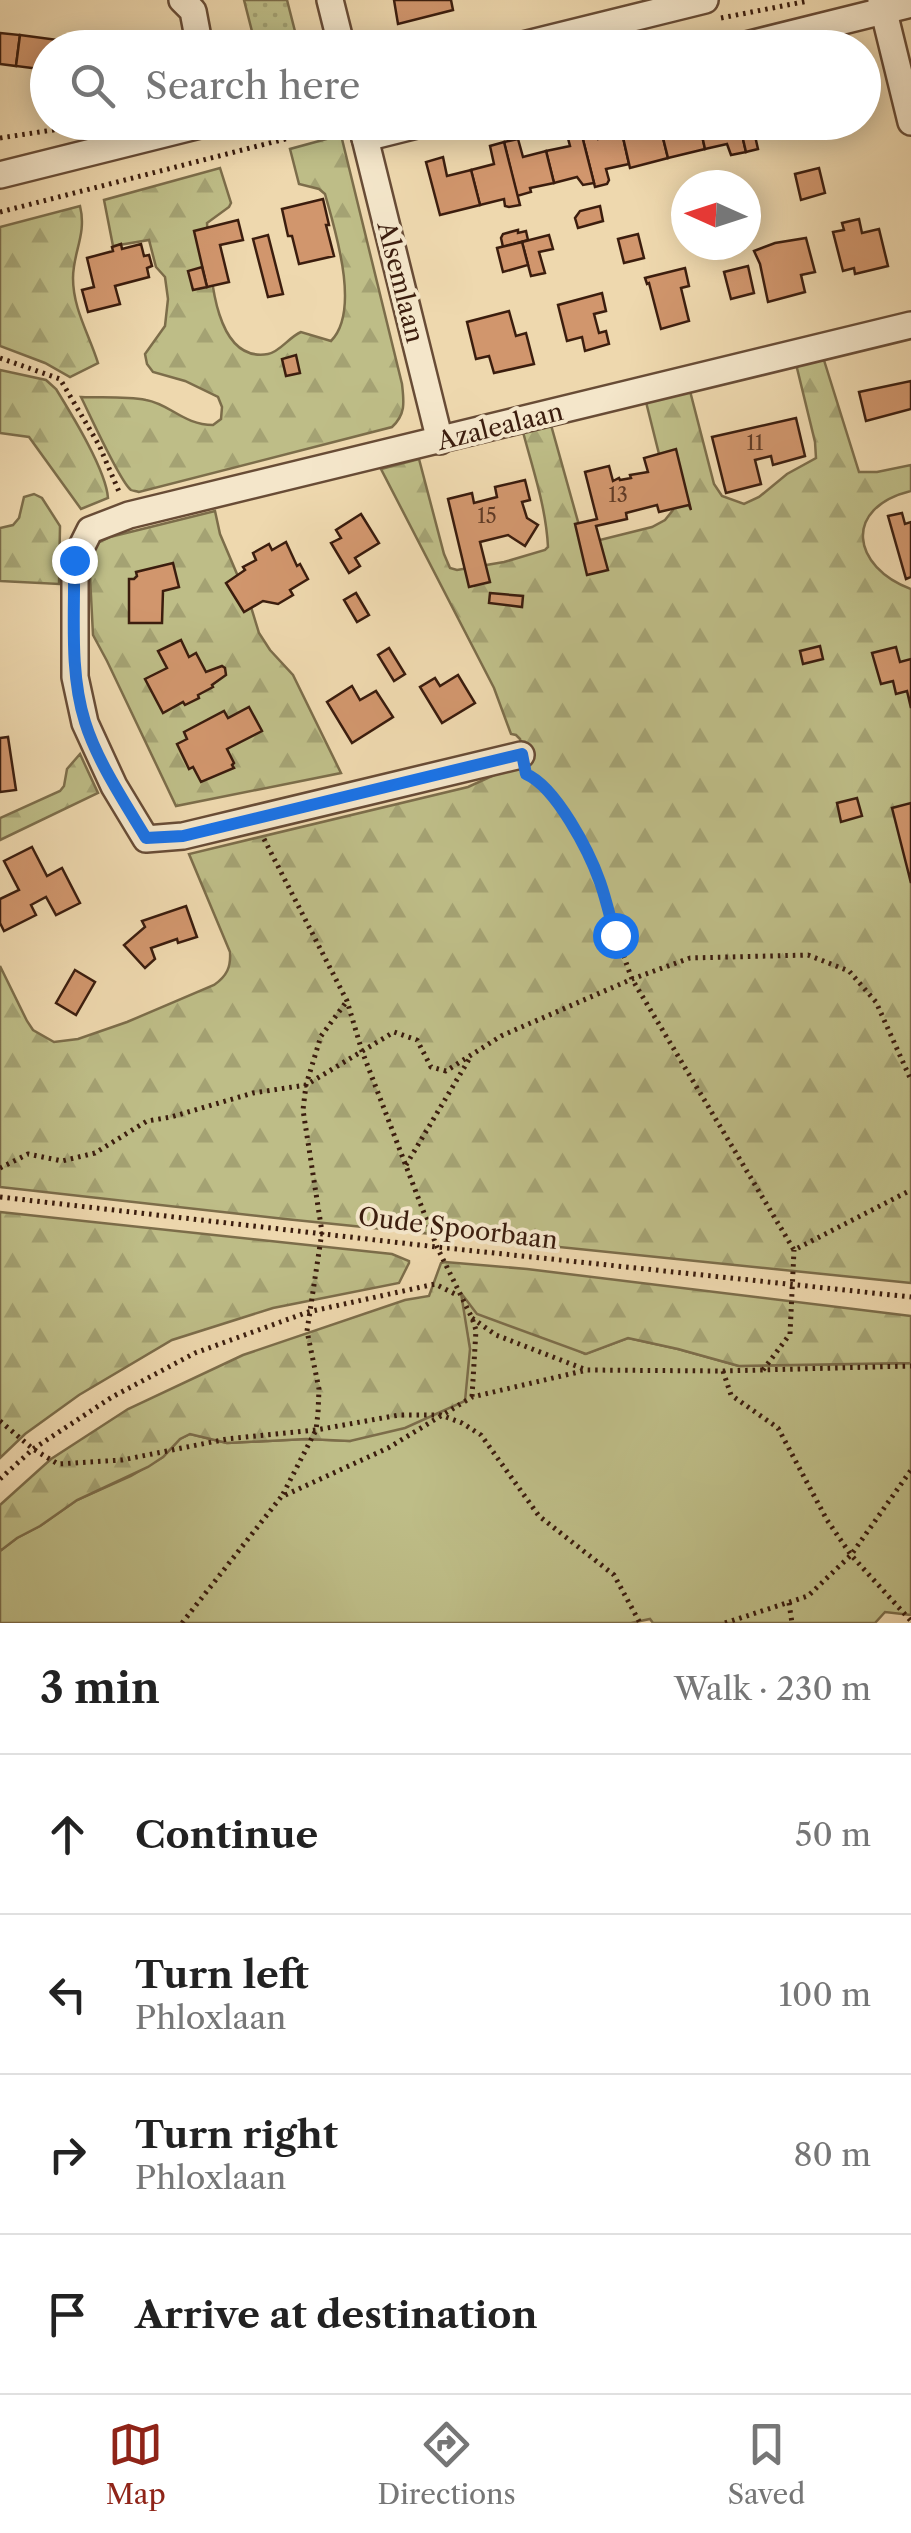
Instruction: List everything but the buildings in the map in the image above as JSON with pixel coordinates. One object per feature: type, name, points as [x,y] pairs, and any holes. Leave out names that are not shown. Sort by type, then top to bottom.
[{"type":"street","points":[[182,0],[194,11],[197,30]]},
{"type":"street","points":[[330,0],[338,30]]},
{"type":"street","points":[[568,30],[638,8],[705,0]]},
{"type":"street","points":[[797,30],[882,6],[911,4]]},
{"type":"street","points":[[882,6],[911,122]]},
{"type":"street","points":[[0,175],[140,140]]},
{"type":"street","name":"Alsemlaan","points":[[362,140],[440,441]]},
{"type":"street","name":"Azalealaan","points":[[254,818],[183,836],[146,838],[114,786],[85,723],[75,677],[74,560],[90,530],[128,515],[911,325]]},
{"type":"street","points":[[254,818],[522,754]]},
{"type":"path","points":[[0,138],[30,134]]},
{"type":"path","points":[[0,212],[308,140]]},
{"type":"path","points":[[0,358],[60,379],[99,445],[128,515]]},
{"type":"path","points":[[522,754],[526,774],[538,779],[564,811],[599,878],[632,979],[794,1250],[790,1334],[763,1370]]},
{"type":"path","points":[[254,818],[347,1001],[362,1051],[437,1247],[472,1318],[476,1330],[472,1397]]},
{"type":"path","points":[[0,1168],[28,1154],[62,1160],[95,1153],[147,1121],[253,1093],[306,1085],[394,1032],[417,1040],[431,1067],[446,1071],[501,1036],[690,958],[808,955],[850,971],[876,1002],[911,1080]]},
{"type":"path","points":[[182,1623],[282,1498],[316,1430],[319,1389],[307,1331],[322,1232],[302,1110],[321,1036],[347,1001]]},
{"type":"path","points":[[406,1165],[473,1054]]},
{"type":"path","points":[[794,1250],[911,1190]]},
{"type":"path","name":"Oude Spoorbaan","points":[[0,1196],[911,1297]]},
{"type":"path","points":[[0,1479],[34,1449],[112,1398],[195,1353],[308,1312],[435,1284],[460,1296]]},
{"type":"path","points":[[472,1318],[496,1335],[587,1370]]},
{"type":"path","points":[[282,1498],[388,1448],[472,1397],[587,1370],[911,1366]]},
{"type":"path","points":[[723,1371],[731,1395],[778,1428],[827,1520],[852,1555],[911,1620]]},
{"type":"path","points":[[0,1421],[58,1464],[122,1460],[227,1439],[316,1430],[399,1415],[441,1415],[481,1435],[538,1516],[614,1575],[640,1623]]},
{"type":"path","points":[[725,1623],[808,1596],[852,1555],[911,1470]]},
{"type":"path","points":[[789,1603],[792,1623]]},
{"type":"green space","points":[[244,0],[287,0],[295,30],[252,30]]},
{"type":"green space","points":[[323,140],[342,140],[402,384],[400,417],[392,427],[139,492],[131,490],[112,461],[81,397],[146,400],[194,422],[213,425],[221,419],[222,407],[218,397],[185,381],[153,372],[147,364],[145,354],[165,326],[165,277],[156,267],[149,240],[113,246],[104,200],[220,168],[231,203],[207,223],[217,306],[234,343],[249,353],[268,354],[301,332],[331,341],[340,328],[344,310],[339,248],[325,194],[299,184],[290,149]]},
{"type":"green space","points":[[80,206],[82,225],[74,289],[98,363],[70,377],[0,346],[0,227]]},
{"type":"green space","points":[[823,357],[859,472],[911,465],[911,491],[874,510],[865,524],[863,538],[876,567],[911,589],[911,1283],[0,1187],[0,966],[33,1030],[54,1042],[78,1039],[127,1022],[214,985],[229,967],[230,952],[189,854],[468,787],[525,761],[520,739],[511,734],[494,688],[381,469],[419,459],[444,554],[450,568],[457,570],[504,562],[548,547],[542,503],[523,432],[551,425],[582,536],[596,541],[652,527],[673,510],[646,402],[690,391],[714,484],[722,496],[744,504],[816,458],[796,364]]},
{"type":"green space","points":[[0,370],[46,380],[56,389],[95,458],[108,498],[81,509],[29,437],[0,433]]},
{"type":"green space","points":[[34,494],[42,498],[60,526],[59,584],[0,581],[0,528],[13,525],[19,518],[24,497]]},
{"type":"green space","points":[[215,511],[220,534],[259,633],[293,675],[341,773],[176,806],[93,635],[89,557],[97,543],[110,537]]},
{"type":"green space","points":[[80,754],[98,793],[0,840],[0,818],[60,791],[67,769]]},
{"type":"green space","points":[[0,1212],[392,1254],[409,1263],[399,1283],[273,1308],[172,1340],[79,1395],[25,1434],[0,1458]]},
{"type":"green space","points":[[441,1263],[911,1316],[911,1363],[739,1366],[628,1338],[586,1354],[477,1314],[461,1293],[470,1349],[465,1401],[405,1428],[350,1441],[227,1443],[190,1434],[148,1467],[77,1500],[0,1551],[0,1505],[51,1459],[128,1409],[243,1355],[405,1300],[429,1296]]},
{"type":"green space","points":[[459,1291],[585,1354],[628,1338],[739,1366],[911,1363],[911,1615],[885,1612],[875,1623],[653,1623],[650,1619],[631,1623],[0,1623],[0,1551],[17,1538],[77,1500],[163,1457],[190,1434],[227,1443],[350,1441],[470,1349]]},
{"type":"route","points":[[74,560],[75,677],[85,723],[114,786],[146,838],[183,836],[522,754],[526,774],[538,779],[564,811],[599,878],[615,935]]}]
